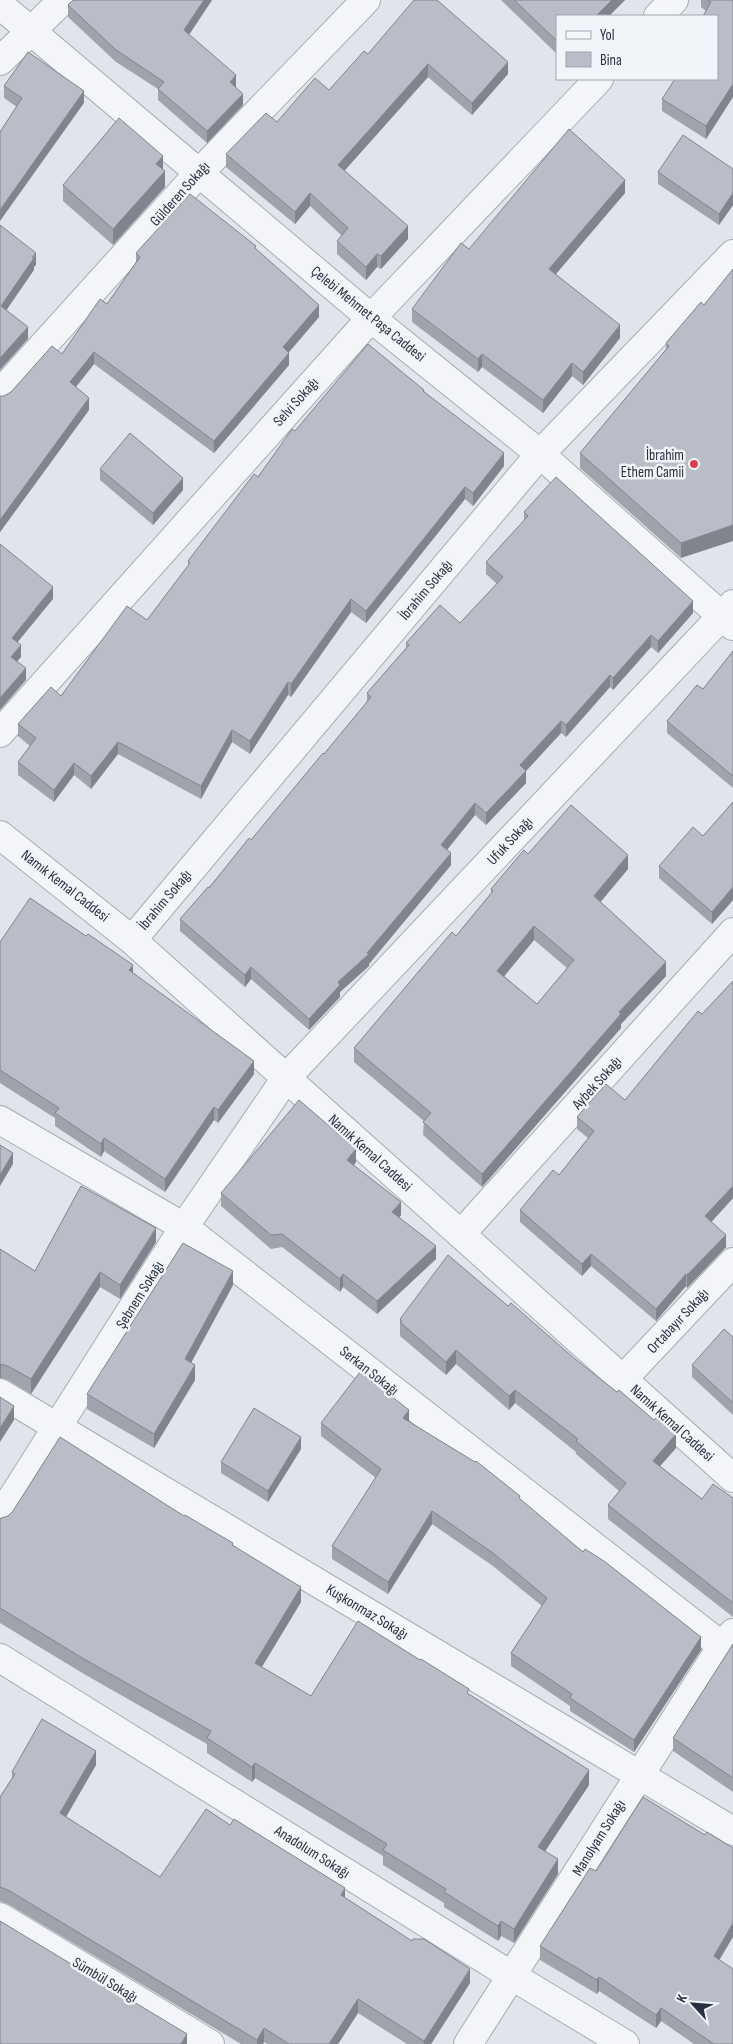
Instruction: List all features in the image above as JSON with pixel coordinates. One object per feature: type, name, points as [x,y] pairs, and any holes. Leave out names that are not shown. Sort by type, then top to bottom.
[{"type":"street","points":[[0,61],[63,0]]},
{"type":"street","name":"Gülderen Sokağı","points":[[0,393],[198,173],[366,0]]},
{"type":"street","points":[[659,15],[674,0]]},
{"type":"street","name":"Çelebi Mehmet Paşa Caddesi","points":[[0,5],[371,318],[540,454],[730,616]]},
{"type":"street","name":"Selvi Sokağı","points":[[0,732],[371,318],[598,80]]},
{"type":"street","name":"İbrahim Sokağı","points":[[132,940],[540,454],[733,254]]},
{"type":"street","name":"Ufuk Sokağı","points":[[286,1078],[730,616]]},
{"type":"street","name":"Namık Kemal Caddesi","points":[[0,835],[132,940],[733,1478]]},
{"type":"street","name":"Aybek Sokağı","points":[[461,1234],[733,932]]},
{"type":"street","name":"Şebnem Sokağı","points":[[0,1517],[184,1227],[286,1078]]},
{"type":"street","name":"Serkan Sokağı","points":[[0,1120],[184,1227],[728,1640]]},
{"type":"street","name":"Ortabayır Sokağı","points":[[623,1379],[733,1262]]},
{"type":"street","name":"Kuşkonmaz Sokağı","points":[[0,1393],[733,1831]]},
{"type":"street","name":"Manolyam Sokağı","points":[[468,2044],[639,1774],[728,1640]]},
{"type":"street","name":"Anadolum Sokağı","points":[[0,1658],[512,1976],[625,2044]]},
{"type":"street","name":"Sümbül Sokağı","points":[[0,1917],[210,2044]]},
{"type":"building","points":[[73,0],[204,0],[184,30],[236,75],[230,82],[243,94],[207,131],[158,89],[164,82],[116,50],[68,5]]},
{"type":"building","points":[[414,0],[437,0],[508,62],[472,103],[428,64],[338,165],[408,226],[381,256],[377,254],[366,267],[337,241],[348,228],[310,193],[295,212],[226,154],[266,113],[277,122],[315,78],[329,90],[364,51],[368,54]]},
{"type":"building","points":[[514,0],[612,0],[597,15],[556,15],[556,40]]},
{"type":"building","points":[[708,0],[733,0],[733,84],[706,126],[662,99],[674,80],[718,80],[718,15],[704,15],[711,2]]},
{"type":"building","points":[[28,52],[84,91],[0,210],[0,132],[22,98],[4,86]]},
{"type":"building","points":[[119,118],[163,156],[156,164],[165,171],[113,229],[63,185]]},
{"type":"building","points":[[569,129],[625,180],[549,269],[620,325],[583,372],[572,363],[543,400],[482,354],[478,359],[412,309],[461,243],[469,249]]},
{"type":"building","points":[[683,135],[733,169],[733,193],[719,214],[658,172]]},
{"type":"building","points":[[190,194],[256,246],[255,248],[319,305],[283,347],[289,353],[214,441],[94,352],[70,382],[89,398],[0,520],[0,396],[11,392],[52,346],[62,354],[100,299],[107,304],[140,257],[136,253]]},
{"type":"building","points":[[0,225],[36,253],[1,306],[28,327],[0,358]]},
{"type":"building","points":[[733,269],[733,525],[681,543],[580,453],[669,346],[666,343],[701,302],[704,305]]},
{"type":"building","points":[[368,344],[423,391],[504,453],[473,493],[465,487],[366,611],[351,599],[291,684],[288,682],[250,741],[232,730],[201,786],[118,742],[91,776],[74,763],[54,790],[18,762],[36,738],[18,724],[51,687],[61,696],[127,606],[147,620],[190,563],[188,561],[254,474],[258,477],[292,429],[295,431]]},
{"type":"building","points":[[130,433],[183,478],[153,513],[100,469]]},
{"type":"building","points":[[556,477],[693,601],[658,641],[651,635],[613,678],[610,675],[566,725],[561,721],[520,765],[526,771],[486,813],[475,803],[441,845],[451,853],[367,953],[369,954],[338,982],[340,985],[309,1019],[251,967],[245,975],[180,919],[209,888],[249,838],[251,840],[324,754],[371,697],[367,693],[409,645],[406,643],[440,605],[460,623],[503,577],[486,562],[528,516],[524,512]]},
{"type":"building","points":[[0,544],[53,587],[12,638],[21,645],[11,657],[26,668],[0,698]]},
{"type":"building","points":[[733,651],[733,776],[667,721],[697,685],[703,689]]},
{"type":"building","points":[[733,802],[733,887],[712,912],[659,866],[693,827],[703,836]]},
{"type":"building","points":[[571,805],[628,855],[594,896],[666,962],[619,1012],[621,1014],[482,1174],[423,1122],[431,1113],[354,1048],[452,932],[456,936],[493,891],[491,889],[524,850],[528,854]],"holes":[[[534,926],[574,960],[537,1004],[497,971]]]},
{"type":"building","points":[[30,898],[133,965],[129,970],[254,1061],[218,1110],[214,1107],[165,1179],[104,1138],[101,1144],[55,1113],[59,1108],[0,1070],[0,942]]},
{"type":"building","points":[[733,981],[733,1186],[705,1216],[726,1235],[686,1274],[656,1309],[591,1254],[582,1264],[520,1210],[553,1170],[559,1175],[594,1131],[577,1117],[606,1084],[625,1100],[698,1011],[702,1014]]},
{"type":"building","points":[[299,1100],[356,1149],[347,1160],[401,1202],[392,1212],[436,1246],[377,1301],[343,1274],[340,1279],[282,1234],[271,1235],[221,1193]]},
{"type":"building","points":[[0,1145],[13,1153],[0,1175]]},
{"type":"building","points":[[81,1186],[156,1228],[120,1285],[100,1272],[31,1379],[8,1366],[0,1364],[0,1249],[35,1271]]},
{"type":"building","points":[[183,1243],[233,1271],[185,1359],[195,1365],[154,1434],[87,1394]]},
{"type":"building","points":[[448,1255],[508,1306],[511,1303],[575,1359],[617,1392],[619,1390],[654,1420],[657,1417],[676,1434],[653,1461],[702,1499],[713,1484],[733,1498],[733,1603],[608,1505],[626,1483],[576,1441],[578,1439],[515,1390],[509,1396],[456,1350],[446,1362],[400,1322],[402,1321],[400,1319]]},
{"type":"building","points":[[724,1329],[733,1337],[733,1403],[692,1365]]},
{"type":"building","points":[[360,1372],[409,1410],[403,1418],[476,1461],[520,1496],[519,1498],[583,1552],[585,1549],[604,1561],[701,1637],[634,1740],[570,1698],[572,1694],[511,1653],[547,1598],[493,1553],[432,1511],[388,1582],[332,1546],[381,1469],[321,1423]]},
{"type":"building","points":[[0,1397],[14,1406],[0,1428]]},
{"type":"building","points":[[254,1408],[301,1437],[268,1491],[221,1462]]},
{"type":"building","points":[[60,1437],[184,1516],[233,1543],[232,1545],[301,1587],[255,1663],[311,1696],[358,1621],[469,1689],[467,1693],[589,1770],[538,1847],[558,1859],[514,1929],[501,1921],[498,1926],[444,1892],[446,1889],[383,1850],[387,1844],[255,1763],[252,1767],[207,1738],[211,1731],[84,1659],[0,1608],[0,1519],[8,1516],[13,1511]]},
{"type":"building","points":[[733,1644],[733,1778],[673,1738]]},
{"type":"building","points":[[42,1719],[96,1751],[60,1813],[160,1877],[206,1809],[230,1825],[234,1819],[345,1888],[341,1895],[412,1941],[413,1939],[424,1939],[470,1969],[424,2041],[358,1999],[329,2044],[289,2044],[264,2028],[257,2040],[8,1890],[0,1887],[0,1797],[15,1774],[12,1772]]},
{"type":"building","points":[[643,1797],[705,1835],[707,1832],[733,1848],[733,1923],[714,1956],[733,1969],[733,2044],[714,2044],[661,2008],[656,2015],[599,1977],[597,1980],[540,1946],[590,1868],[596,1871]]},
{"type":"building","points":[[0,1921],[187,2034],[181,2044],[0,2044]]},
{"type":"place","name":"İbrahim Ethem Camii","points":[[694,464]]}]
